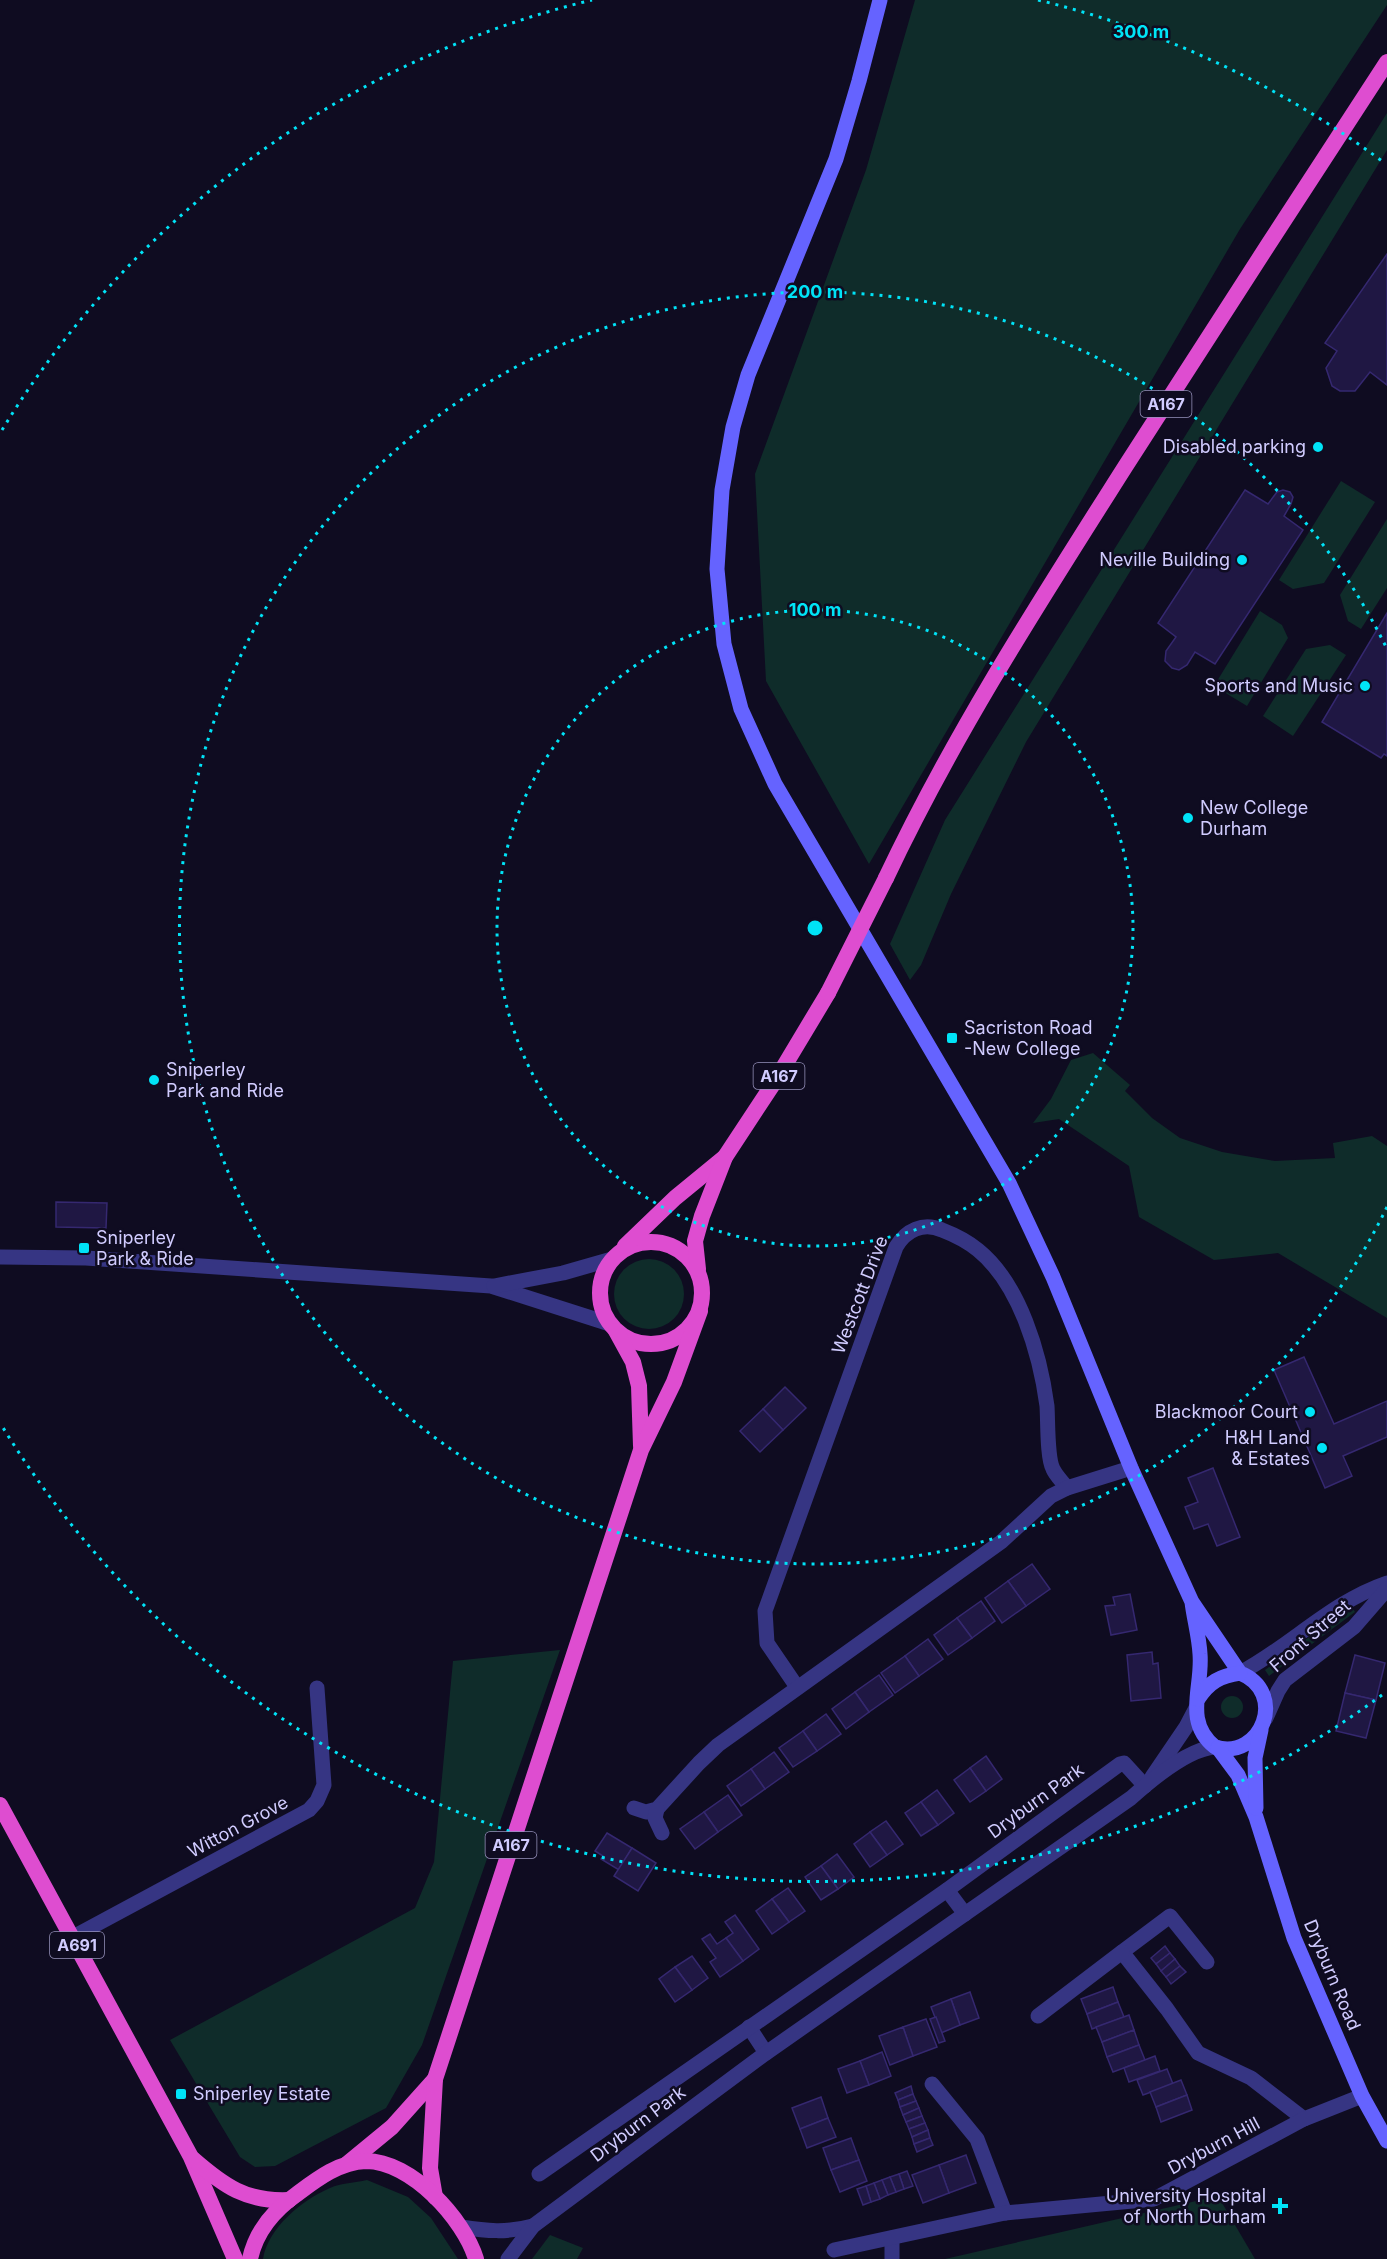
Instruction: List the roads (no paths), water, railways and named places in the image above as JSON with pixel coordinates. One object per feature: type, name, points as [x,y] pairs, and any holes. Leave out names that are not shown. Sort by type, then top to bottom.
[{"type":"highway","name":"A167","points":[[699,1275],[695,1240],[725,1157],[777,1078],[828,993],[909,830],[962,732],[1022,628],[1387,62]]},
{"type":"highway","name":"A167","points":[[615,1256],[675,1198],[725,1157]]},
{"type":"highway","points":[[656,1241],[672,1245],[682,1252],[699,1275],[702,1293],[700,1311],[690,1328],[674,1338],[652,1344],[636,1342],[613,1327],[601,1306],[599,1290],[604,1270],[615,1256],[638,1243],[656,1241]]},
{"type":"highway","name":"A167","points":[[435,2197],[430,2168],[435,2079],[641,1450],[674,1382],[700,1311]]},
{"type":"highway","name":"A167","points":[[613,1327],[633,1362],[639,1386],[641,1450]]},
{"type":"highway","name":"A691","points":[[0,1805],[190,2157],[235,2259]]},
{"type":"highway","name":"A167","points":[[250,2259],[259,2232],[289,2200],[322,2175],[346,2164],[392,2127],[435,2079]]},
{"type":"highway","name":"A691","points":[[190,2157],[216,2179],[239,2193],[261,2200],[289,2200]]},
{"type":"highway","name":"A167","points":[[346,2164],[367,2161],[407,2173],[435,2197],[461,2227],[472,2244],[476,2259]]},
{"type":"main road","points":[[880,0],[836,159],[748,375],[733,427],[722,490],[717,570],[724,644],[741,709],[775,784],[1009,1183],[1053,1277],[1131,1468],[1192,1602],[1240,1673],[1251,1679],[1263,1695],[1266,1706],[1264,1723],[1246,1743],[1233,1748],[1217,1747],[1209,1742],[1200,1730],[1196,1718],[1200,1654],[1192,1602]]},
{"type":"main road","points":[[1197,1704],[1210,1683],[1221,1677],[1240,1673]]},
{"type":"main road","name":"Dryburn Road","points":[[1256,1816],[1255,1758],[1264,1723]]},
{"type":"main road","name":"Dryburn Road","points":[[1217,1747],[1238,1775],[1256,1816],[1294,1938],[1362,2096],[1387,2141]]},
{"type":"street","name":"Westcott Drive","points":[[797,1687],[767,1643],[765,1611],[896,1247],[906,1233],[924,1226],[938,1228],[968,1242],[993,1266],[1009,1288],[1021,1311],[1040,1367],[1046,1403],[1050,1459],[1053,1469],[1067,1488]]},
{"type":"street","points":[[0,1257],[86,1258],[491,1286],[563,1274],[615,1256]]},
{"type":"street","points":[[491,1286],[613,1327]]},
{"type":"street","points":[[662,1833],[655,1818],[657,1809],[699,1762],[718,1745],[1000,1542],[1051,1496],[1067,1488],[1131,1468]]},
{"type":"street","name":"Front Street","points":[[1240,1673],[1342,1604],[1361,1593],[1387,1583]]},
{"type":"street","name":"Front Street","points":[[1264,1723],[1272,1702],[1285,1680],[1354,1627],[1387,1589]]},
{"type":"street","name":"Witton Grove","points":[[73,1937],[309,1810],[317,1801],[324,1785],[317,1688]]},
{"type":"street","name":"Dryburn Park","points":[[1147,1784],[1186,1727],[1197,1704]]},
{"type":"street","name":"Dryburn Park","points":[[508,2259],[533,2226],[766,2053],[1131,1798],[1147,1784],[1197,1751],[1217,1747]]},
{"type":"street","name":"Dryburn Park","points":[[539,2174],[947,1890],[1120,1764],[1124,1763],[1129,1766],[1147,1784]]},
{"type":"street","points":[[634,1808],[646,1812],[657,1809]]},
{"type":"street","points":[[947,1890],[965,1914]]},
{"type":"street","points":[[1038,2016],[1170,1916],[1207,1962]]},
{"type":"street","points":[[1122,1952],[1198,2053],[1251,2078],[1304,2119]]},
{"type":"street","points":[[749,2027],[766,2053]]},
{"type":"street","points":[[932,2084],[977,2139],[1005,2213]]},
{"type":"street","name":"Dryburn Hill","points":[[834,2250],[1005,2213],[1154,2199],[1304,2119],[1362,2096]]},
{"type":"street","name":"Dryburn Park","points":[[461,2227],[496,2232],[514,2231],[533,2226]]},
{"type":"street","points":[[892,2238],[892,2259]]},
{"type":"place","name":"Disabled parking","points":[[1318,447]]},
{"type":"place","name":"Neville Building","points":[[1242,560]]},
{"type":"place","name":"Sports and Music","points":[[1365,686]]},
{"type":"place","name":"New College Durham","points":[[1188,818]]},
{"type":"place","name":"Sacriston Road -New College","points":[[952,1038]]},
{"type":"place","name":"Sniperley Park and Ride","points":[[154,1080]]},
{"type":"place","name":"Sniperley Park & Ride","points":[[84,1248]]},
{"type":"place","name":"Blackmoor Court","points":[[1310,1412]]},
{"type":"place","name":"H&H Land & Estates","points":[[1322,1448]]},
{"type":"place","name":"Sniperley Estate","points":[[181,2094]]},
{"type":"place","name":"University Hospital of North Durham","points":[[1280,2206]]}]
